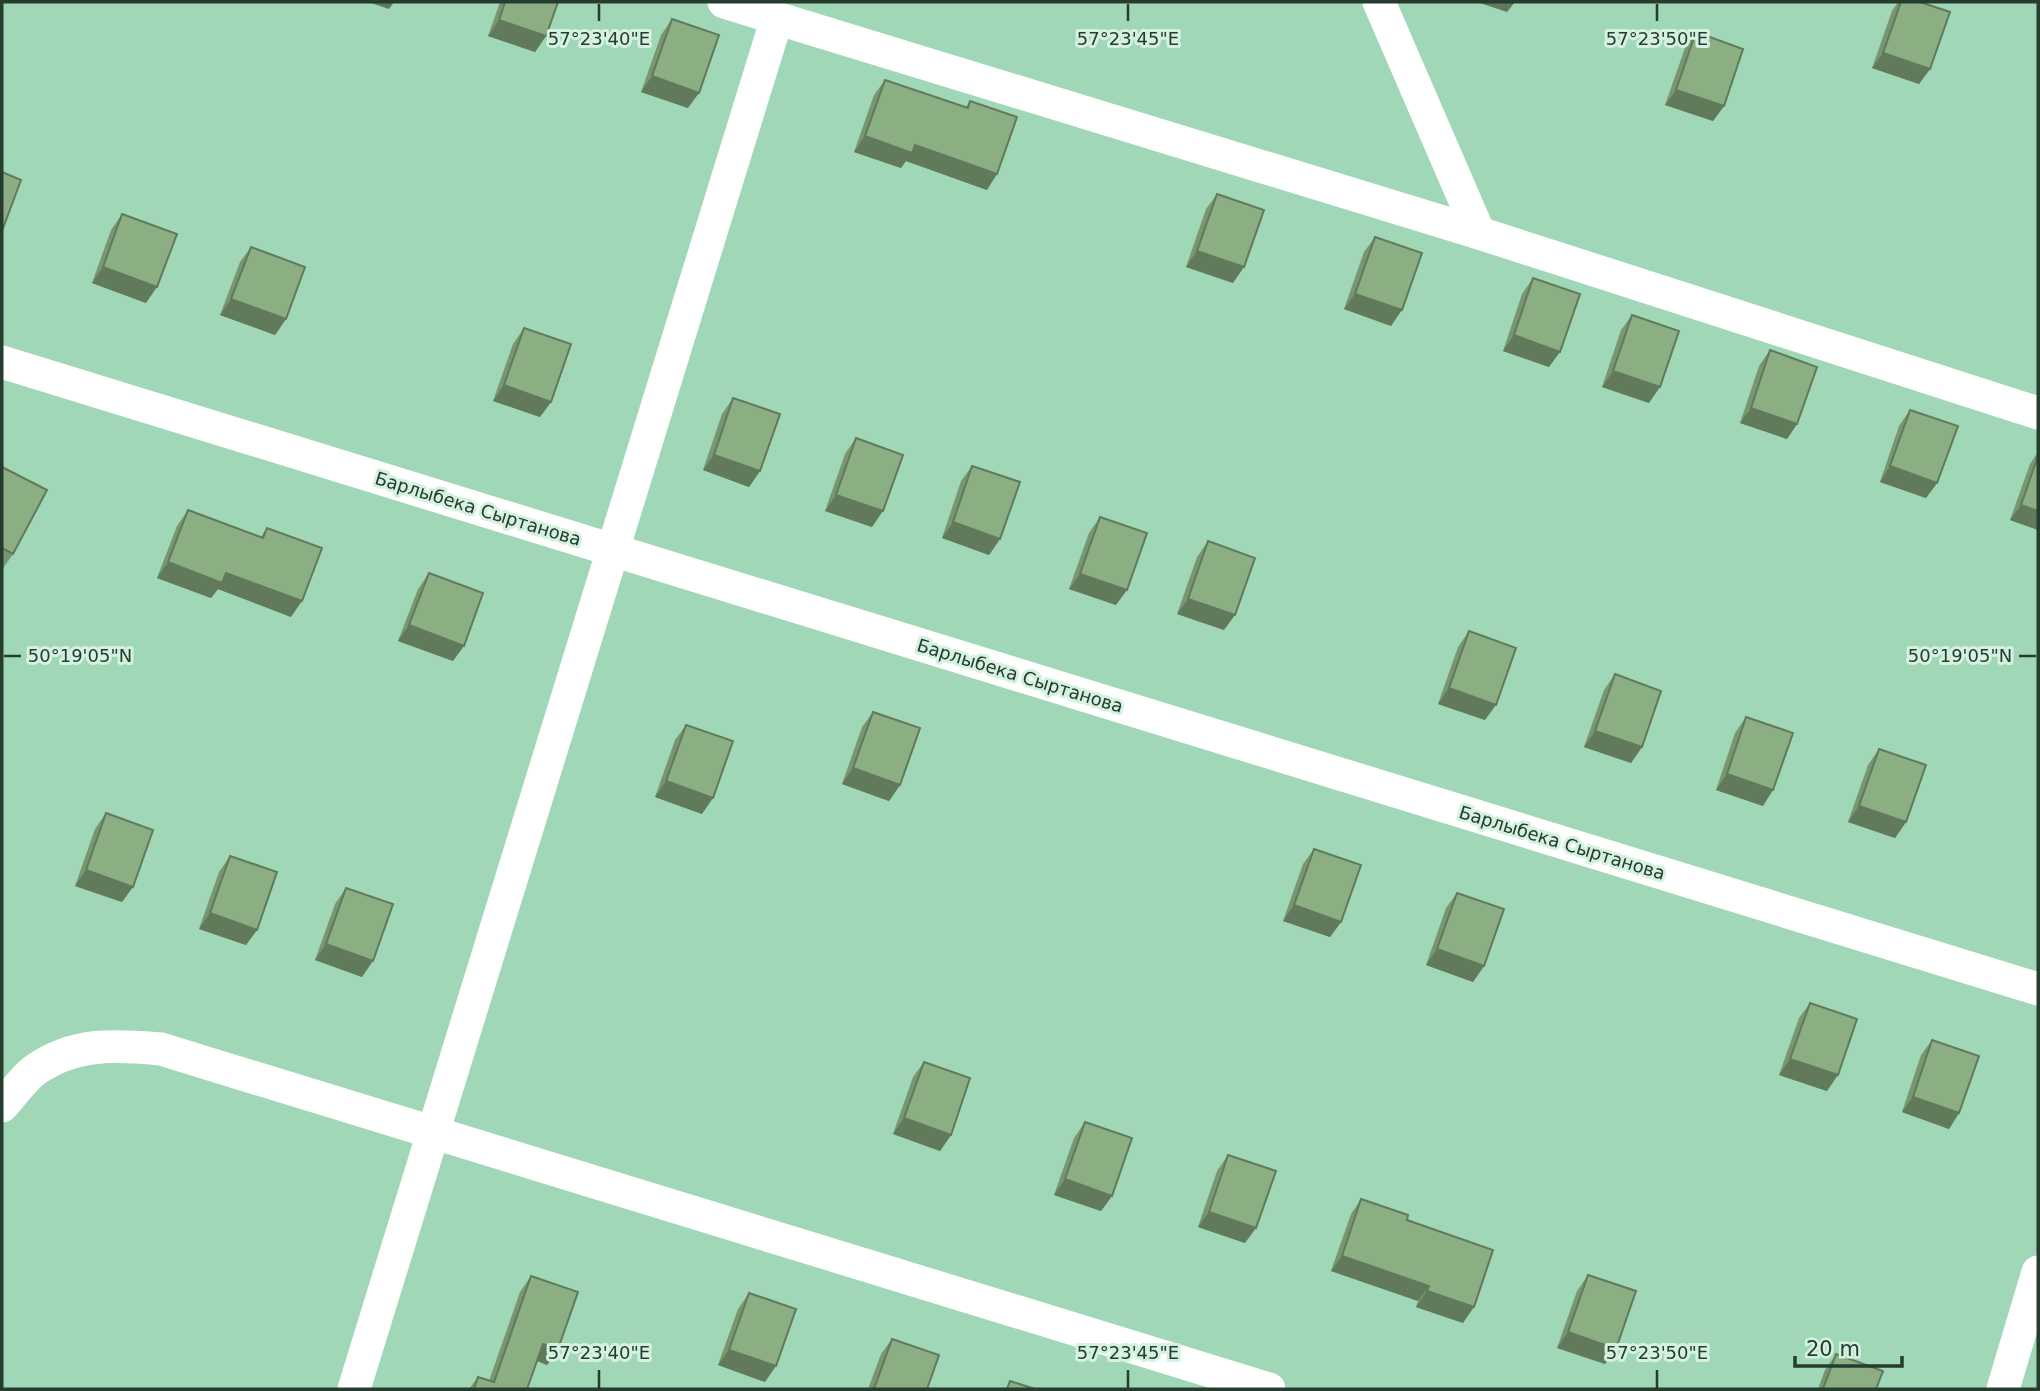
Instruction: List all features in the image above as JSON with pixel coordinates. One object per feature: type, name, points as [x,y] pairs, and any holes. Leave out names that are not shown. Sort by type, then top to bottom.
[{"type":"street","points":[[724,2],[1479,233],[2038,413]]},
{"type":"street","points":[[1378,2],[1479,233]]},
{"type":"street","points":[[354,1389],[776,18]]},
{"type":"street","name":"Барлыбека Сыртанова","points":[[2,362],[2038,989]]},
{"type":"street","points":[[2,1106],[34,1071],[68,1052],[108,1045],[161,1049],[1269,1389]]},
{"type":"street","points":[[2003,1389],[2038,1272]]},
{"type":"building","points":[[505,2],[558,2],[546,36],[499,20]]},
{"type":"building","points":[[1901,2],[1920,2],[1950,12],[1930,69],[1883,53]]},
{"type":"building","points":[[672,19],[719,35],[699,93],[652,76]]},
{"type":"building","points":[[1696,32],[1743,49],[1724,106],[1676,90]]},
{"type":"building","points":[[885,80],[968,108],[970,101],[1017,117],[997,174],[915,145],[912,153],[865,136]]},
{"type":"building","points":[[2,172],[21,180],[2,231]]},
{"type":"building","points":[[1217,194],[1264,210],[1244,267],[1197,251]]},
{"type":"building","points":[[122,214],[177,234],[157,287],[103,267]]},
{"type":"building","points":[[1375,237],[1422,253],[1402,310],[1355,294]]},
{"type":"building","points":[[251,247],[305,267],[286,319],[231,299]]},
{"type":"building","points":[[1533,278],[1580,294],[1560,352],[1514,335]]},
{"type":"building","points":[[1632,315],[1679,331],[1660,387],[1613,371]]},
{"type":"building","points":[[524,328],[571,344],[551,402],[504,385]]},
{"type":"building","points":[[1770,350],[1817,367],[1797,424],[1751,408]]},
{"type":"building","points":[[733,398],[780,414],[760,471],[714,455]]},
{"type":"building","points":[[1910,410],[1958,426],[1937,483],[1890,466]]},
{"type":"building","points":[[856,438],[903,455],[883,511],[836,495]]},
{"type":"building","points":[[2038,456],[2038,511],[2021,505]]},
{"type":"building","points":[[972,466],[1020,482],[1000,539],[953,522]]},
{"type":"building","points":[[2,467],[47,490],[13,554],[2,548]]},
{"type":"building","points":[[188,510],[263,538],[267,528],[322,548],[302,601],[226,573],[222,583],[168,562]]},
{"type":"building","points":[[1100,517],[1147,533],[1127,590],[1080,574]]},
{"type":"building","points":[[1208,541],[1255,558],[1235,615],[1188,599]]},
{"type":"building","points":[[429,573],[483,593],[464,646],[409,625]]},
{"type":"building","points":[[1469,631],[1516,648],[1496,705],[1449,688]]},
{"type":"building","points":[[1615,674],[1661,691],[1642,747],[1595,731]]},
{"type":"building","points":[[873,712],[920,728],[900,785],[853,768]]},
{"type":"building","points":[[1746,717],[1793,733],[1773,790],[1727,774]]},
{"type":"building","points":[[686,725],[733,741],[713,798],[666,781]]},
{"type":"building","points":[[1879,749],[1926,765],[1906,822],[1859,806]]},
{"type":"building","points":[[106,813],[153,830],[133,887],[86,870]]},
{"type":"building","points":[[1314,849],[1361,865],[1341,922],[1294,905]]},
{"type":"building","points":[[230,856],[277,872],[257,930],[210,913]]},
{"type":"building","points":[[346,888],[393,904],[373,961],[326,944]]},
{"type":"building","points":[[1457,893],[1504,909],[1484,966],[1437,949]]},
{"type":"building","points":[[1810,1003],[1857,1019],[1838,1075],[1790,1059]]},
{"type":"building","points":[[1932,1040],[1979,1056],[1959,1113],[1913,1097]]},
{"type":"building","points":[[924,1062],[970,1078],[951,1135],[904,1118]]},
{"type":"building","points":[[1085,1122],[1132,1138],[1112,1196],[1065,1179]]},
{"type":"building","points":[[1228,1155],[1276,1171],[1256,1228],[1209,1212]]},
{"type":"building","points":[[1361,1199],[1408,1215],[1407,1220],[1493,1250],[1474,1307],[1427,1291],[1429,1286],[1342,1256]]},
{"type":"building","points":[[1588,1275],[1636,1291],[1616,1349],[1568,1332]]},
{"type":"building","points":[[531,1276],[578,1292],[558,1349],[543,1344],[527,1389],[474,1389],[478,1377],[494,1382]]},
{"type":"building","points":[[749,1293],[796,1309],[776,1366],[729,1350]]},
{"type":"building","points":[[892,1339],[939,1355],[927,1389],[874,1389]]},
{"type":"building","points":[[1836,1354],[1883,1371],[1876,1389],[1823,1389]]},
{"type":"building","points":[[1010,1381],[1035,1389],[1007,1389]]}]
